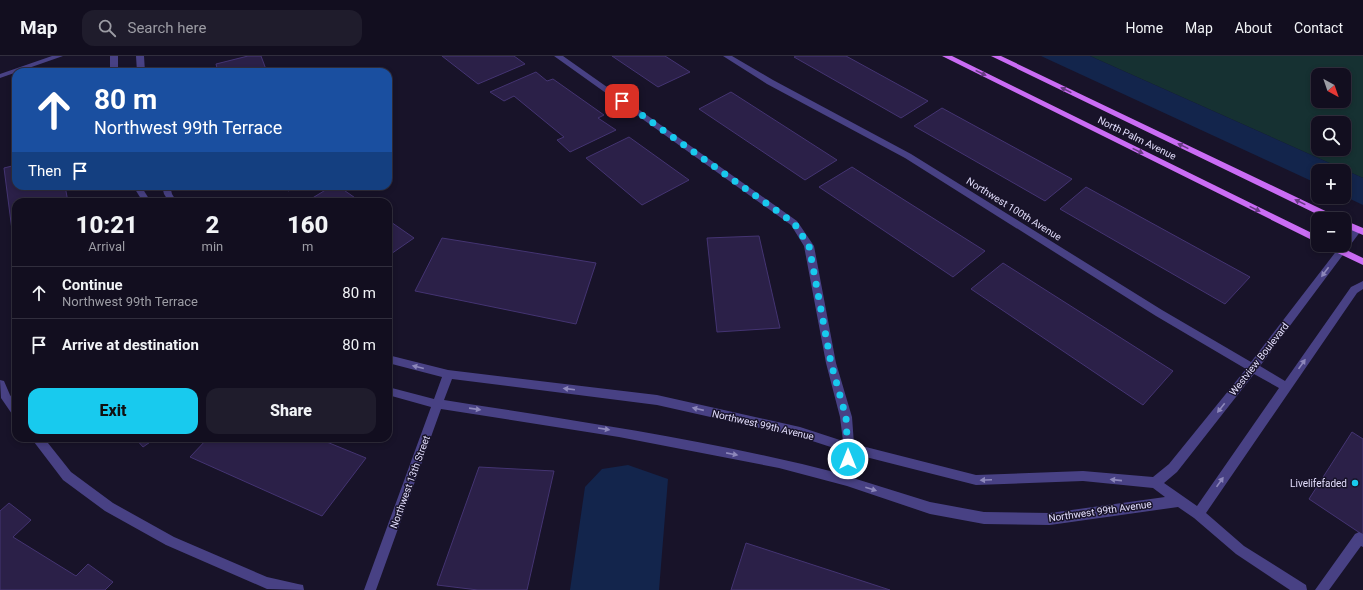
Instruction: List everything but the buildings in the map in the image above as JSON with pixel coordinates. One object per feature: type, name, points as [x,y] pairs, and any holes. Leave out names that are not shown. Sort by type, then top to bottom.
[{"type":"main road","name":"North Palm Avenue","points":[[946,56],[1311,237]]},
{"type":"main road","name":"North Palm Avenue","points":[[995,56],[1320,212]]},
{"type":"main road","points":[[1351,226],[1360,231]]},
{"type":"main road","points":[[1342,252],[1363,262]]},
{"type":"street","points":[[24,68],[59,56]]},
{"type":"street","points":[[114,56],[114,68]]},
{"type":"street","points":[[140,56],[141,68]]},
{"type":"street","points":[[558,56],[794,223],[809,246],[831,363],[846,417],[849,448],[847,482]]},
{"type":"street","name":"Northwest 100th Avenue","points":[[734,57],[770,82],[908,156],[1159,313],[1286,387]]},
{"type":"street","points":[[0,76],[12,72]]},
{"type":"street","name":"Westview Boulevard","points":[[1351,242],[1360,231]]},
{"type":"street","name":"Westview Boulevard","points":[[1155,483],[1173,468],[1342,252]]},
{"type":"street","points":[[1198,514],[1354,290],[1363,285]]},
{"type":"street","name":"Northwest 99th Avenue","points":[[392,360],[448,374],[657,400],[800,432],[849,448],[976,480],[1083,476],[1155,483],[1198,514],[1240,550],[1301,590]]},
{"type":"street","name":"Northwest 13th Street","points":[[370,590],[448,374]]},
{"type":"street","points":[[0,384],[6,398],[12,405]]},
{"type":"street","name":"Northwest 99th Avenue","points":[[392,393],[437,404],[620,432],[779,463],[847,482],[930,508],[984,518],[1050,519],[1179,501]]},
{"type":"street","points":[[40,442],[67,476],[109,507],[170,541],[267,583],[298,590]]},
{"type":"street","points":[[1321,590],[1358,538],[1363,541]]},
{"type":"green space","points":[[1090,56],[1363,56],[1363,178],[1351,173],[1351,164],[1332,164],[1314,156],[1351,156],[1351,116],[1311,116],[1311,155]]},
{"type":"water","points":[[1041,56],[1090,56],[1332,164],[1311,164],[1311,181]]},
{"type":"water","points":[[1351,173],[1363,178],[1363,205],[1351,199]]},
{"type":"water","points":[[628,465],[668,479],[659,590],[570,590],[585,487],[602,469]]},
{"type":"place","name":"Livelifefaded","points":[[1355,483]]},
{"type":"route","points":[[622,101],[794,223],[809,246],[831,363],[846,417],[849,448],[848,459]]}]
